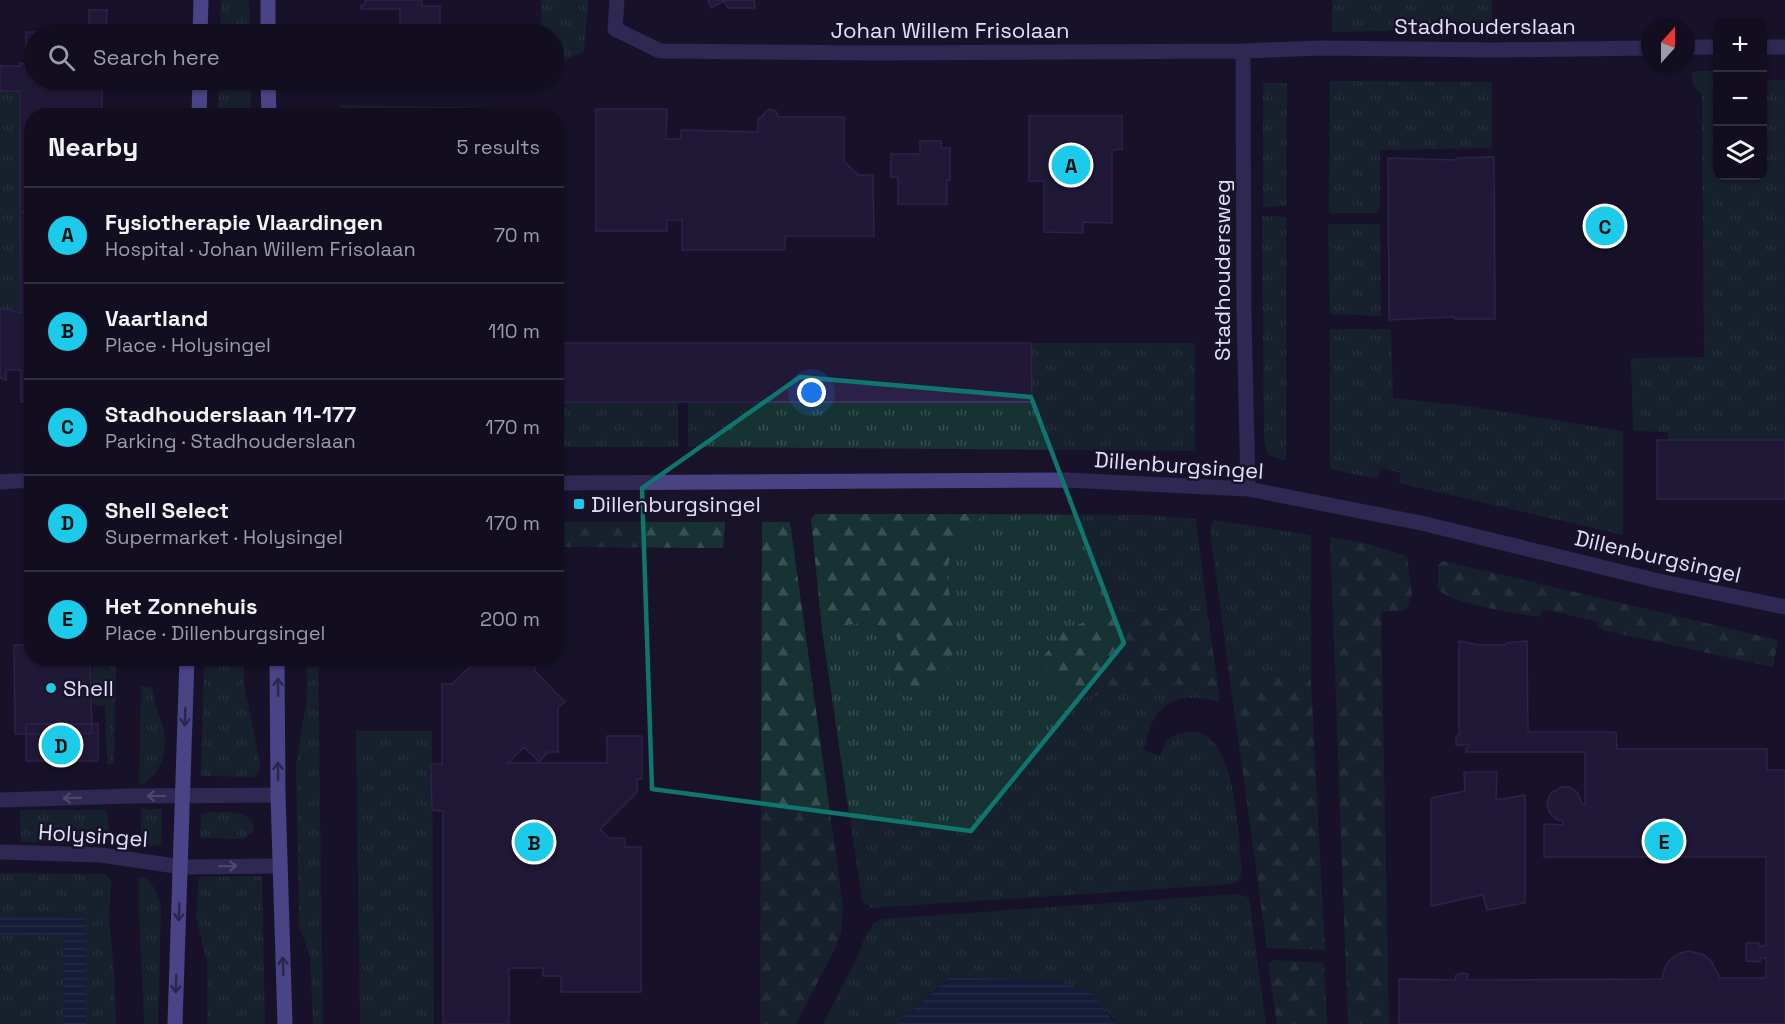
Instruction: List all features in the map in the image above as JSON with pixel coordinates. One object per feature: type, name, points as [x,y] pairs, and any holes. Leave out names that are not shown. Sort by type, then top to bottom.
[{"type":"street","points":[[200,24],[201,0]]},
{"type":"street","points":[[268,0],[268,24]]},
{"type":"street","name":"Johan Willem Frisolaan","points":[[617,0],[615,29],[660,51],[866,53],[1243,51],[1320,48]]},
{"type":"street","points":[[1695,48],[1713,47]]},
{"type":"street","points":[[1767,47],[1785,47]]},
{"type":"street","name":"Stadhouderslaan","points":[[1320,48],[1495,50],[1641,48]]},
{"type":"street","name":"Stadhoudersweg","points":[[1243,51],[1244,304],[1248,489]]},
{"type":"street","points":[[199,108],[200,90]]},
{"type":"street","points":[[268,90],[269,108]]},
{"type":"street","points":[[0,482],[24,480]]},
{"type":"street","name":"Dillenburgsingel","points":[[564,483],[1066,480],[1248,489],[1421,523],[1659,581],[1785,607]]},
{"type":"street","name":"Holysingel","points":[[175,1024],[182,867],[187,666]]},
{"type":"street","points":[[277,666],[278,795],[285,1024]]},
{"type":"street","name":"Holysingel","points":[[0,800],[278,795]]},
{"type":"street","name":"Holysingel","points":[[0,852],[101,855],[182,867],[280,866]]},
{"type":"highlighted area","points":[[800,377],[1031,397],[1124,643],[971,831],[652,789],[642,488]]},
{"type":"green space","points":[[221,0],[249,0],[250,24],[220,24]]},
{"type":"green space","points":[[541,0],[588,0],[584,51],[564,61],[564,24],[541,24]]},
{"type":"green space","points":[[1332,0],[1492,0],[1492,29],[1332,32]]},
{"type":"green space","points":[[1697,71],[1713,71],[1713,180],[1767,180],[1767,80],[1785,80],[1785,440],[1668,441],[1668,432],[1633,431],[1631,358],[1704,357],[1702,95],[1692,84],[1692,74]]},
{"type":"green space","points":[[1330,81],[1492,82],[1492,148],[1380,150],[1380,208],[1376,213],[1329,213]]},
{"type":"green space","points":[[1263,83],[1287,83],[1286,206],[1263,207]]},
{"type":"green space","points":[[219,90],[250,90],[251,108],[218,108]]},
{"type":"green space","points":[[0,91],[20,91],[21,313],[0,308]]},
{"type":"green space","points":[[340,105],[500,108],[340,108]]},
{"type":"green space","points":[[1262,216],[1286,217],[1286,461],[1268,455],[1264,439]]},
{"type":"green space","points":[[1328,224],[1380,224],[1381,316],[1330,314]]},
{"type":"green space","points":[[1330,329],[1391,329],[1393,398],[1467,406],[1623,431],[1623,535],[1399,483],[1401,473],[1381,468],[1378,479],[1330,469]]},
{"type":"green space","points":[[1031,343],[1195,343],[1195,451],[688,447],[688,402],[1031,402]]},
{"type":"green space","points":[[564,402],[678,402],[678,447],[564,447]]},
{"type":"green space","points":[[815,514],[983,514],[953,548],[946,573],[953,615],[952,660],[939,684],[916,698],[899,694],[892,675],[903,651],[892,627],[858,623],[822,630],[811,519]]},
{"type":"green space","points":[[983,514],[1147,515],[1196,519],[1207,609],[1143,608],[1083,697],[1133,690],[1164,681],[1219,694],[1219,702],[1201,698],[1183,698],[1168,704],[1153,722],[1143,750],[1160,756],[1170,738],[1189,732],[1205,735],[1217,746],[1232,786],[1236,809],[1242,868],[1240,880],[1233,884],[871,908],[862,901],[822,630],[858,623],[892,627],[903,651],[892,676],[899,694],[953,615],[946,573],[953,548]]},
{"type":"green space","points":[[1214,520],[1311,535],[1311,680],[1228,666],[1210,530]]},
{"type":"green space","points":[[564,522],[725,522],[723,548],[564,547]]},
{"type":"green space","points":[[762,522],[790,522],[843,906],[841,932],[836,947],[796,1024],[760,1024]]},
{"type":"green space","points":[[1330,537],[1368,544],[1407,556],[1412,593],[1406,610],[1381,612],[1389,1024],[1348,1024]]},
{"type":"green space","points":[[1443,561],[1778,640],[1773,667],[1602,630],[1595,621],[1543,609],[1540,617],[1458,600],[1438,589],[1438,565]]},
{"type":"green space","points":[[1143,608],[1207,609],[1219,694],[1164,681],[1133,690],[1083,697],[1054,688],[1043,657],[1063,632],[1099,615]]},
{"type":"green space","points":[[92,666],[116,666],[114,764],[107,764],[105,706],[93,705]]},
{"type":"green space","points":[[204,666],[244,666],[244,684],[261,767],[255,777],[201,776]]},
{"type":"green space","points":[[307,666],[318,666],[323,1024],[313,1024],[310,955],[299,927],[296,765],[307,697]]},
{"type":"green space","points":[[1228,666],[1311,680],[1325,950],[1267,948]]},
{"type":"green space","points":[[141,686],[152,687],[163,727],[165,749],[157,771],[139,785]]},
{"type":"green space","points":[[356,731],[432,731],[434,1024],[360,1024]]},
{"type":"green space","points":[[141,809],[162,809],[161,845],[141,846]]},
{"type":"green space","points":[[20,810],[106,810],[109,827],[108,841],[21,842]]},
{"type":"green space","points":[[201,813],[242,814],[253,823],[254,831],[243,839],[200,838]]},
{"type":"green space","points":[[0,873],[105,874],[111,880],[109,919],[116,1024],[86,1024],[86,917],[0,917]]},
{"type":"green space","points":[[141,876],[152,885],[161,906],[158,1024],[144,1024],[139,915],[139,879]]},
{"type":"green space","points":[[262,876],[265,1024],[207,1024],[207,961],[196,917],[199,877]]},
{"type":"green space","points":[[1238,894],[1249,898],[1266,1024],[1116,1024],[1110,1014],[1059,981],[951,977],[897,1024],[823,1024],[866,935],[874,923],[882,919]]},
{"type":"green space","points":[[0,935],[63,935],[63,1024],[0,1024]]},
{"type":"green space","points":[[1275,960],[1324,963],[1327,1024],[1277,1024],[1268,964]]},
{"type":"water","points":[[86,916],[86,1024],[63,1024],[63,936],[0,935],[0,917]]},
{"type":"water","points":[[950,977],[1059,981],[1091,993],[1116,1024],[897,1024]]},
{"type":"building","points":[[365,0],[422,0],[422,6],[440,6],[440,24],[400,24],[400,9],[361,9],[361,5],[365,5]]},
{"type":"building","points":[[708,0],[754,0],[755,8],[728,8],[724,1],[711,8]]},
{"type":"building","points":[[89,10],[107,10],[106,24],[89,24]]},
{"type":"building","points":[[20,63],[24,64],[24,90],[102,90],[102,108],[24,108],[24,212],[20,212],[20,91],[0,91],[0,66],[20,66]]},
{"type":"building","points":[[596,109],[667,109],[666,139],[681,139],[681,130],[758,132],[758,118],[769,109],[776,111],[778,117],[844,117],[844,161],[858,175],[873,175],[874,236],[785,236],[785,250],[682,250],[682,220],[667,220],[667,231],[596,231]]},
{"type":"building","points":[[1029,116],[1122,116],[1122,149],[1112,150],[1112,223],[1083,222],[1083,233],[1044,232],[1044,181],[1029,181]]},
{"type":"building","points":[[920,141],[941,141],[941,148],[950,148],[947,204],[898,204],[898,177],[891,177],[891,154],[920,154]]},
{"type":"building","points":[[1494,157],[1495,319],[1455,319],[1454,317],[1389,320],[1388,158],[1457,160],[1457,158]]},
{"type":"building","points":[[20,212],[24,212],[24,402],[21,402],[21,370],[6,370],[6,380],[0,378],[0,308],[21,313]]},
{"type":"building","points":[[564,343],[1031,343],[1032,402],[564,402]]},
{"type":"building","points":[[1657,440],[1785,440],[1785,499],[1657,499]]},
{"type":"building","points":[[1459,641],[1480,645],[1506,645],[1506,643],[1527,641],[1528,732],[1616,732],[1617,749],[1767,749],[1767,770],[1785,770],[1785,1024],[1399,1024],[1399,979],[1455,980],[1456,975],[1462,973],[1468,974],[1467,980],[1662,979],[1665,967],[1670,960],[1680,953],[1689,951],[1704,955],[1711,961],[1720,978],[1766,978],[1766,958],[1760,958],[1760,962],[1746,961],[1746,943],[1759,943],[1760,946],[1766,946],[1766,857],[1544,857],[1544,824],[1563,825],[1563,821],[1556,819],[1549,812],[1547,802],[1551,793],[1562,787],[1570,787],[1578,793],[1582,804],[1585,805],[1585,752],[1466,752],[1469,745],[1456,745],[1456,736],[1459,736]]},
{"type":"building","points":[[14,645],[24,645],[24,666],[90,666],[92,733],[15,734]]},
{"type":"building","points":[[471,666],[534,666],[535,671],[565,702],[558,708],[558,752],[548,752],[539,762],[524,747],[508,763],[607,763],[607,736],[642,736],[642,779],[637,779],[637,792],[600,829],[609,838],[625,838],[625,847],[641,847],[641,992],[561,992],[561,976],[543,976],[543,968],[509,968],[509,1024],[443,1024],[443,811],[432,810],[431,764],[442,764],[442,684],[452,684]]},
{"type":"building","points":[[26,724],[98,724],[98,761],[26,761]]},
{"type":"building","points":[[1464,772],[1497,772],[1496,800],[1525,795],[1525,903],[1487,910],[1483,895],[1431,906],[1431,798],[1465,791]]},
{"type":"place","name":"Fysiotherapie Vlaardingen","points":[[1071,165]]},
{"type":"place","name":"Stadhouderslaan 11-177","points":[[1605,226]]},
{"type":"place","name":"Dillenburgsingel","points":[[579,504]]},
{"type":"place","name":"Shell","points":[[51,688]]},
{"type":"place","name":"Shell Select","points":[[61,745]]},
{"type":"place","name":"Het Zonnehuis","points":[[1664,841]]},
{"type":"place","name":"Vaartland","points":[[534,842]]}]
